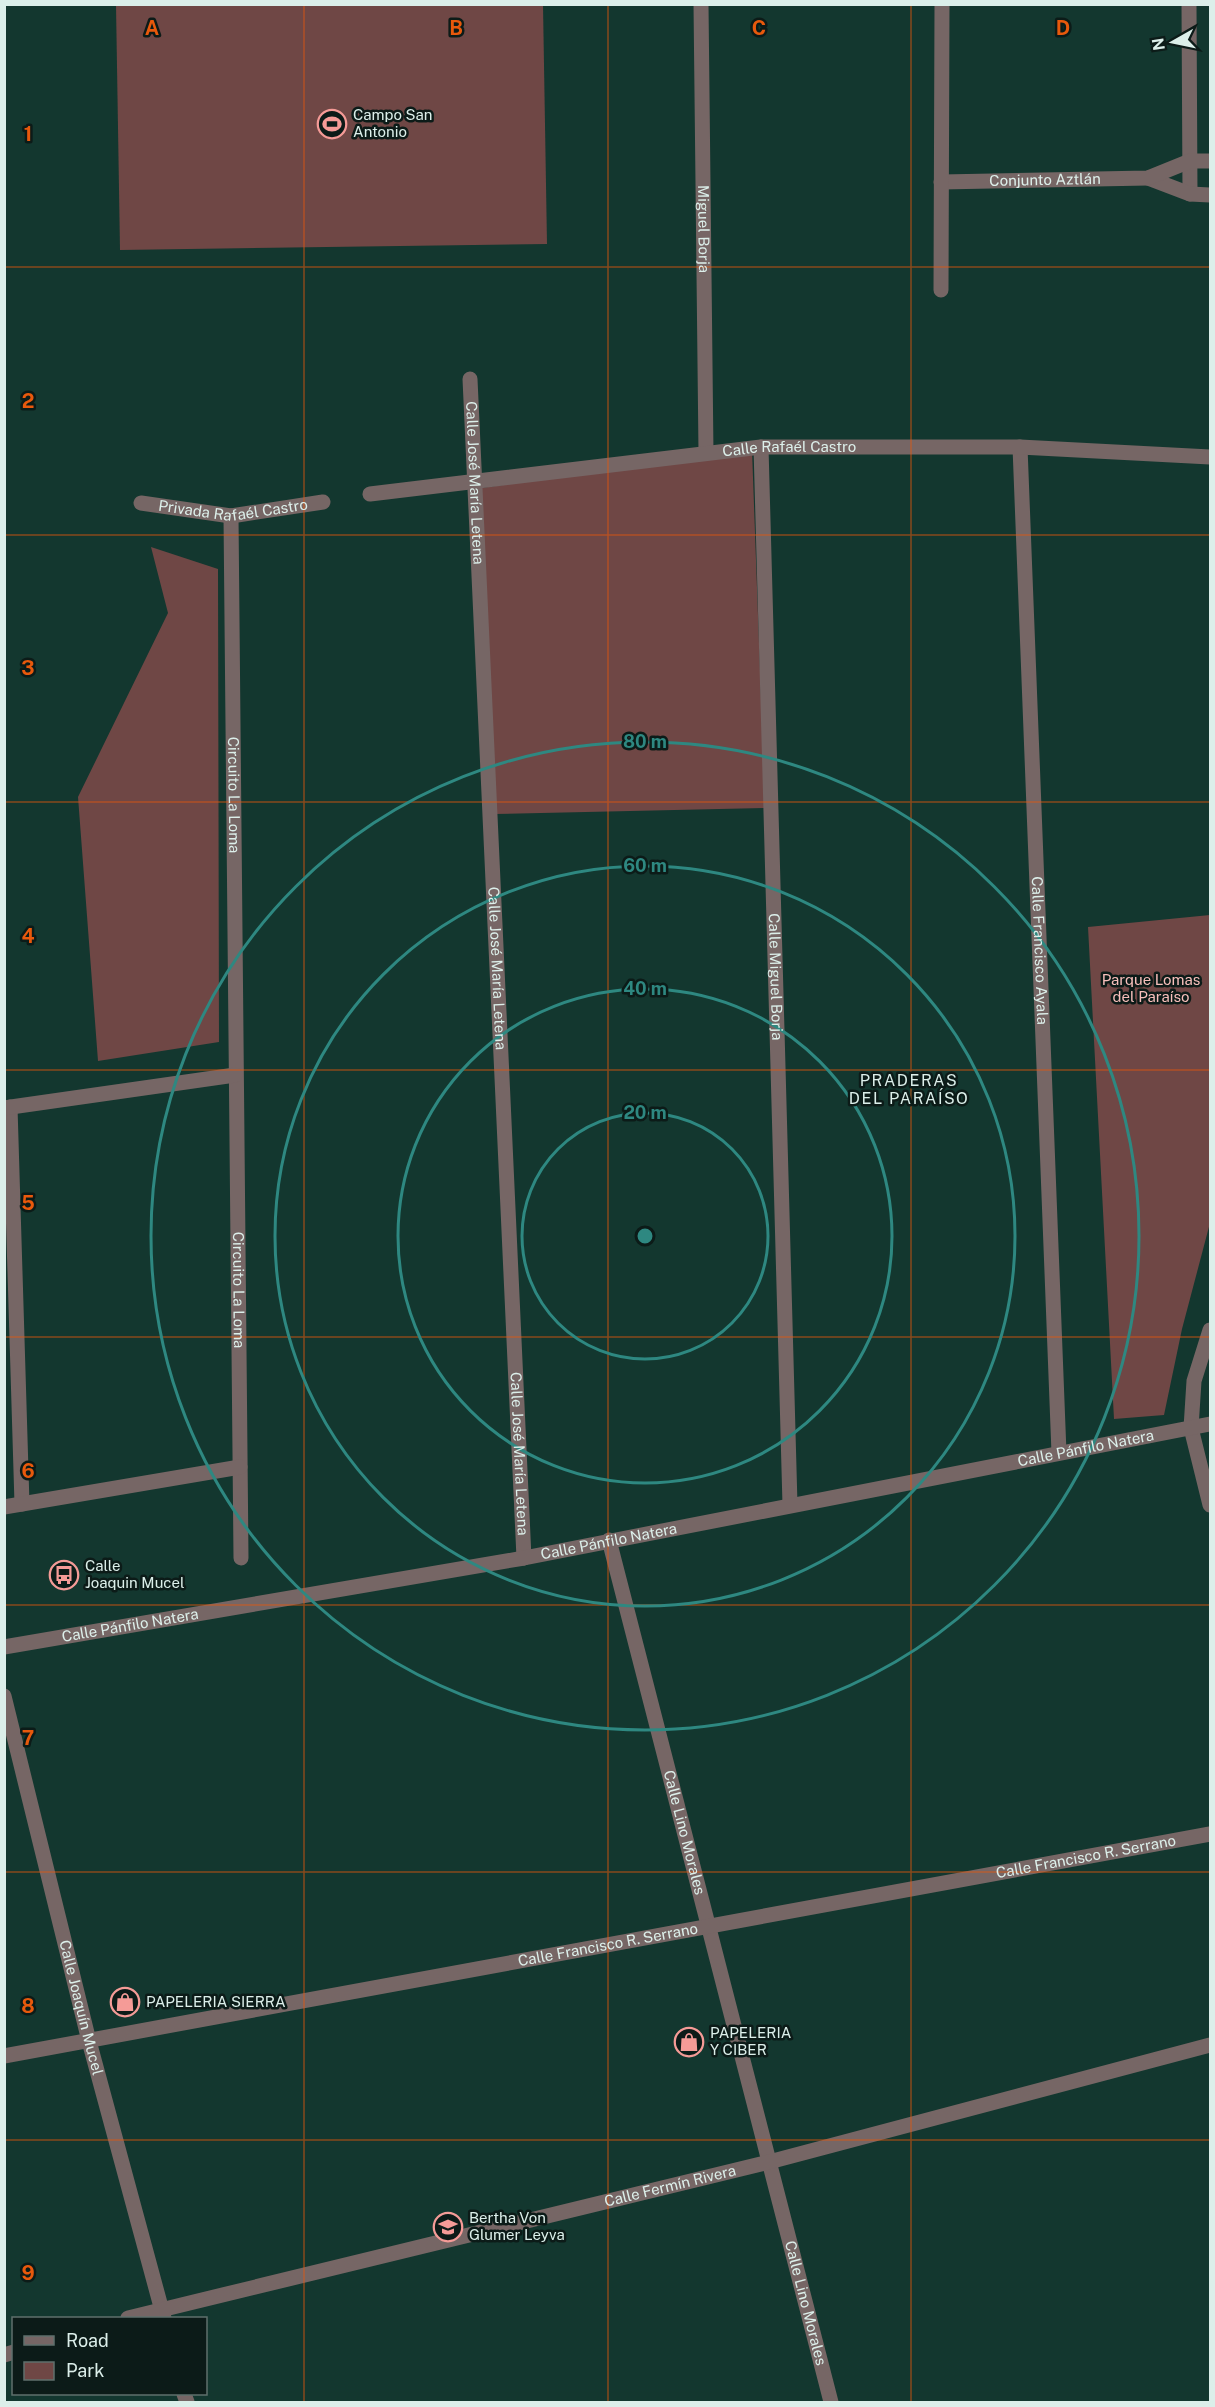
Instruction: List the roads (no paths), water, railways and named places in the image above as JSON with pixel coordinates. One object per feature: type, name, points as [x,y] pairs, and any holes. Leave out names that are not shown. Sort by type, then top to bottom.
[{"type":"street","name":"Miguel Borja","points":[[701,4],[706,453]]},
{"type":"street","points":[[941,290],[942,4]]},
{"type":"street","points":[[1189,4],[1190,195]]},
{"type":"street","name":"Conjunto Aztlán","points":[[941,182],[1148,178],[1190,161],[1210,161]]},
{"type":"street","name":"Conjunto Aztlán","points":[[1148,178],[1190,195],[1210,195]]},
{"type":"street","name":"Calle José María Letena","points":[[470,379],[524,1558]]},
{"type":"street","name":"Calle Rafaél Castro","points":[[370,494],[761,447],[1020,447],[1210,457]]},
{"type":"street","name":"Calle Miguel Borja","points":[[761,447],[790,1505]]},
{"type":"street","name":"Calle Francisco Ayala","points":[[1020,447],[1059,1454]]},
{"type":"street","name":"Privada Rafaél Castro","points":[[141,503],[231,516],[323,502]]},
{"type":"street","name":"Circuito La Loma","points":[[231,516],[241,1558]]},
{"type":"street","points":[[22,1504],[7,1108],[236,1075]]},
{"type":"street","points":[[1210,1330],[1194,1381],[1191,1428],[1210,1505]]},
{"type":"street","name":"Calle Pánfilo Natera","points":[[4,1647],[524,1558],[1210,1424]]},
{"type":"street","points":[[4,1507],[240,1467]]},
{"type":"street","name":"Calle Lino Morales","points":[[609,1540],[831,2403]]},
{"type":"street","name":"Calle Joaquín Mucel","points":[[4,1696],[89,2040],[163,2314]]},
{"type":"street","name":"Calle Francisco R. Serrano","points":[[4,2056],[1210,1834]]},
{"type":"street","name":"Calle Fermín Rivera","points":[[142,2317],[163,2314],[769,2162],[1210,2045]]},
{"type":"place","name":"Campo San Antonio","points":[[332,124]]},
{"type":"place","name":"Calle Joaquin Mucel","points":[[64,1575]]},
{"type":"place","name":"PAPELERIA SIERRA","points":[[125,2002]]},
{"type":"place","name":"PAPELERIA Y CIBER","points":[[689,2042]]},
{"type":"place","name":"Bertha Von Glumer Leyva","points":[[448,2227]]},
{"type":"district","name":"PRADERAS DEL PARAÍSO","points":[[909,1089]]},
{"type":"park label","name":"Parque Lomas del Paraíso","points":[[1151,988]]}]
